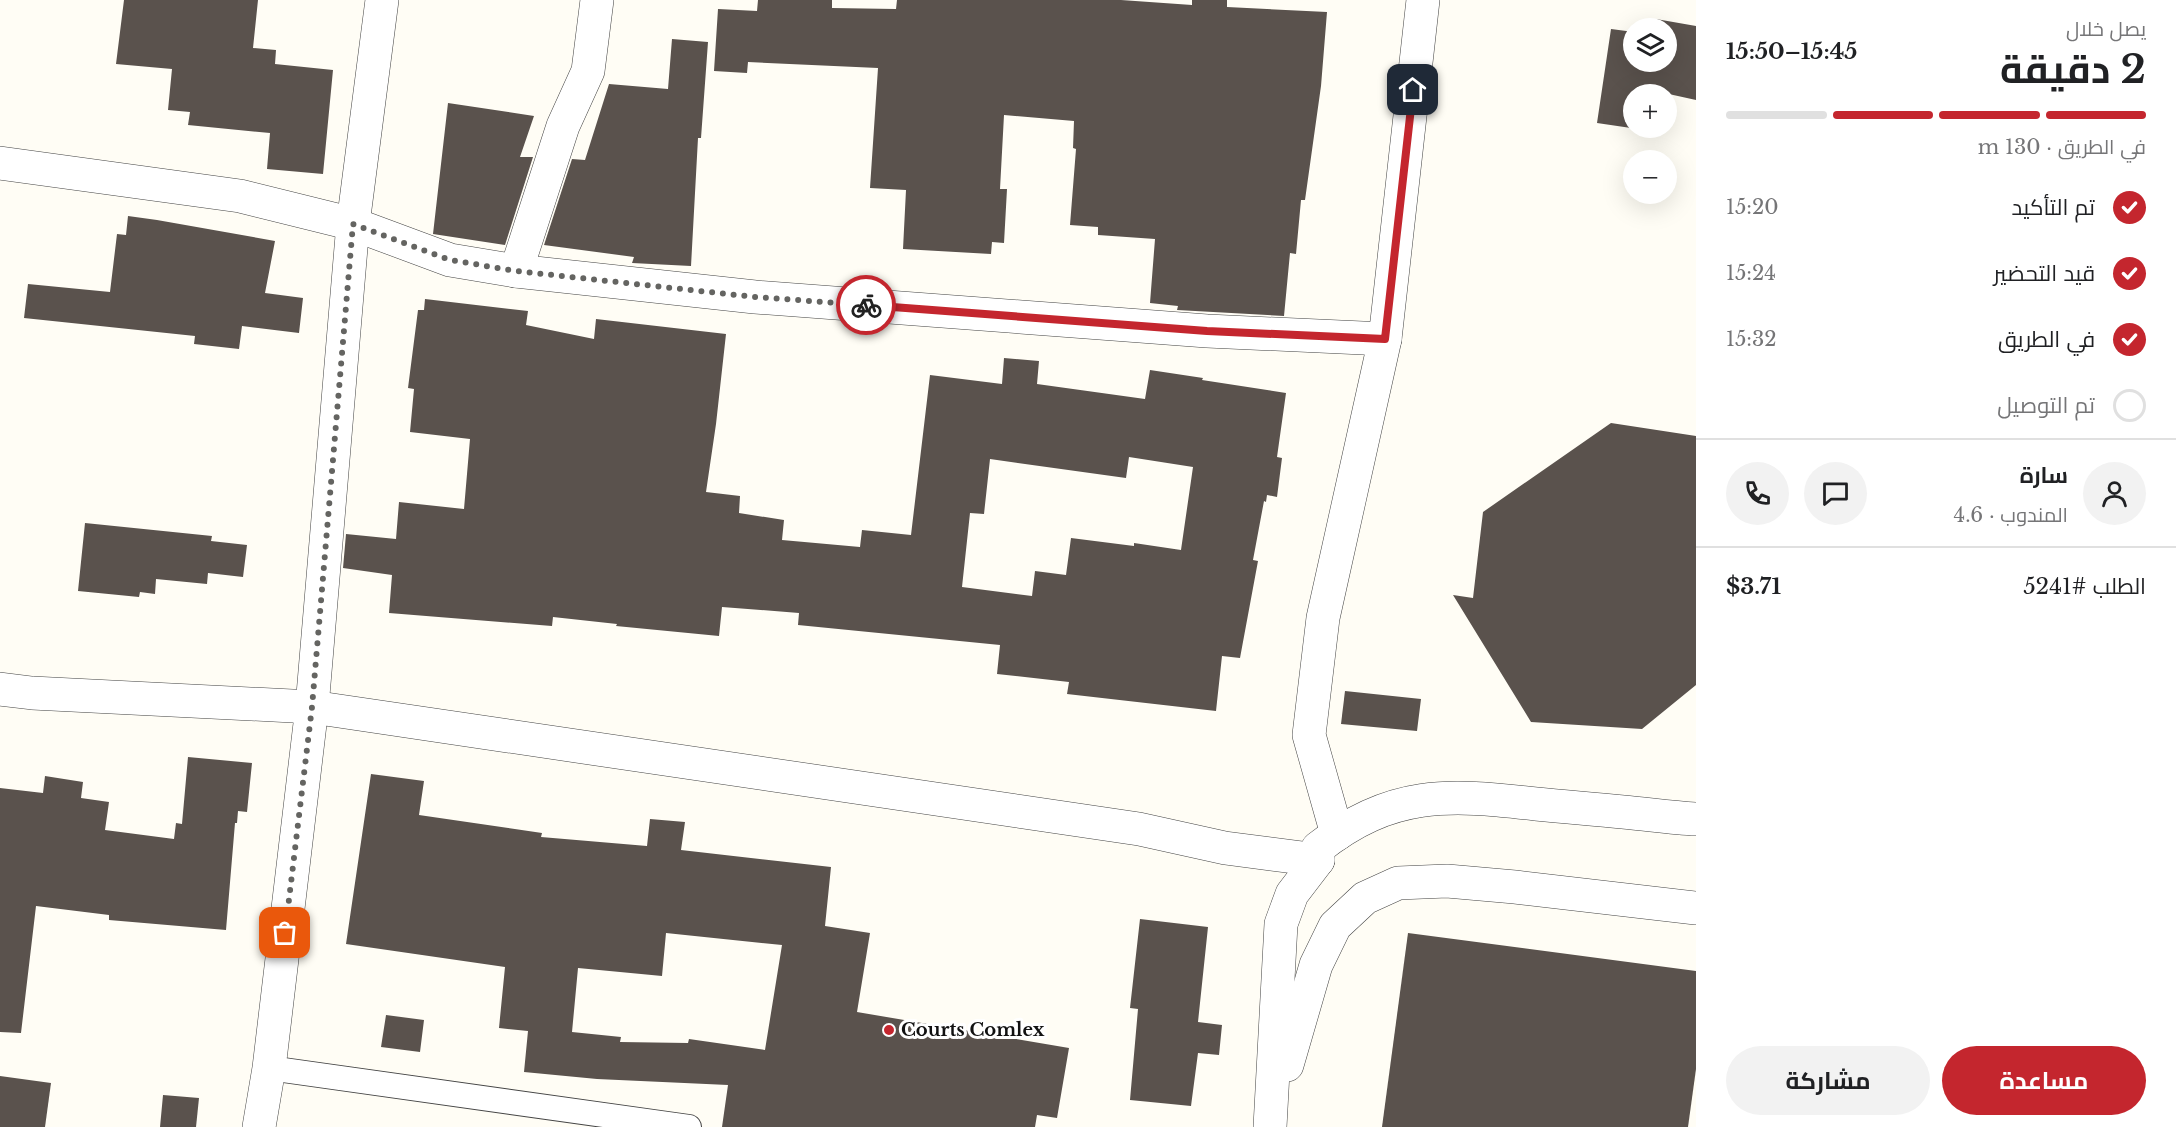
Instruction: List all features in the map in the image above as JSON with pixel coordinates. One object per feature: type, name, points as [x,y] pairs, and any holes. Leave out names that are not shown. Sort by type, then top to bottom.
[{"type":"street","points":[[259,1127],[269,1068],[312,707],[353,224],[382,0]]},
{"type":"street","points":[[516,271],[564,126],[588,71],[597,0]]},
{"type":"street","points":[[1337,834],[1309,735],[1323,618],[1385,339],[1423,0]]},
{"type":"street","points":[[0,163],[240,196],[353,224],[450,260],[516,271],[755,297],[1207,331],[1385,339]]},
{"type":"street","points":[[0,689],[32,693],[312,707],[1138,829],[1225,848],[1318,860]]},
{"type":"street","points":[[1271,1120],[1281,924],[1292,894],[1318,860],[1318,849],[1337,834],[1365,817],[1396,806],[1431,799],[1463,797],[1696,819]]},
{"type":"street","points":[[1271,1120],[1316,964],[1335,926],[1365,898],[1398,883],[1447,881],[1696,908]]},
{"type":"lane","points":[[269,1068],[689,1127]]},
{"type":"building","points":[[124,0],[258,0],[253,48],[276,50],[275,64],[333,70],[323,174],[267,169],[270,133],[188,125],[190,112],[168,110],[172,69],[116,64]]},
{"type":"building","points":[[758,0],[832,0],[832,8],[896,9],[897,0],[1121,0],[1192,5],[1192,0],[1227,0],[1227,7],[1327,12],[1321,86],[1305,200],[1301,200],[1296,254],[1290,253],[1284,316],[1177,310],[1178,306],[1150,303],[1155,239],[1098,235],[1098,227],[1070,225],[1076,149],[1073,148],[1074,121],[1004,115],[1000,189],[1007,189],[1004,243],[992,242],[991,254],[903,249],[906,190],[870,188],[878,68],[748,62],[747,73],[714,71],[718,9],[757,11]]},
{"type":"building","points":[[1677,23],[1696,26],[1696,100],[1677,96],[1677,84],[1623,84],[1623,127],[1597,123],[1611,29],[1623,31],[1623,72],[1677,72]]},
{"type":"building","points":[[672,39],[708,42],[701,138],[698,138],[691,266],[632,263],[634,257],[544,245],[572,159],[585,160],[609,84],[668,89]]},
{"type":"building","points":[[448,103],[534,116],[520,157],[533,157],[505,245],[433,234]]},
{"type":"building","points":[[128,216],[275,241],[265,293],[303,298],[299,333],[242,326],[239,349],[194,344],[195,336],[24,318],[28,284],[110,292],[117,234],[126,235]]},
{"type":"building","points":[[425,299],[528,311],[526,325],[594,339],[596,319],[726,334],[706,492],[740,496],[739,513],[784,520],[782,540],[860,547],[862,530],[911,535],[930,375],[1002,384],[1004,358],[1039,361],[1037,384],[1145,399],[1150,370],[1286,393],[1277,457],[1282,458],[1277,497],[1267,495],[1266,502],[1264,501],[1253,560],[1258,561],[1240,658],[1222,656],[1216,711],[1067,694],[1069,682],[997,674],[1000,645],[798,625],[799,613],[722,607],[719,636],[553,617],[552,626],[389,613],[392,575],[343,568],[346,534],[396,539],[399,502],[464,509],[470,439],[410,432],[414,389],[408,388],[418,310],[424,310]],"holes":[[[1129,457],[1193,467],[1181,550],[1134,543],[1134,546],[1071,538],[1066,575],[1035,571],[1032,596],[962,587],[970,513],[984,514],[990,459],[1126,478]]]},
{"type":"building","points":[[1611,423],[1696,436],[1696,685],[1642,729],[1531,722],[1453,595],[1473,598],[1483,512]]},
{"type":"building","points":[[85,523],[212,536],[211,541],[247,545],[243,577],[208,573],[207,584],[156,579],[155,594],[140,592],[139,597],[78,591]]},
{"type":"building","points":[[1345,691],[1421,699],[1417,731],[1341,724]]},
{"type":"building","points":[[188,757],[252,763],[247,812],[238,811],[237,823],[235,823],[226,930],[109,920],[109,915],[36,906],[21,1033],[0,1032],[0,788],[43,793],[45,776],[83,782],[81,798],[109,802],[105,830],[174,839],[176,823],[182,824]]},
{"type":"building","points":[[371,774],[424,781],[419,815],[542,833],[541,837],[647,846],[650,819],[685,822],[681,850],[831,867],[825,926],[870,933],[857,1012],[1069,1048],[1057,1118],[1037,1115],[1035,1127],[722,1127],[728,1085],[597,1079],[524,1072],[528,1031],[499,1028],[505,967],[346,944]],"holes":[[[666,933],[782,945],[765,1050],[689,1039],[688,1043],[620,1042],[621,1037],[572,1032],[578,968],[662,976]]]},
{"type":"building","points":[[1140,919],[1208,927],[1198,1022],[1222,1025],[1219,1055],[1198,1053],[1191,1106],[1130,1100],[1138,1009],[1130,1008]]},
{"type":"building","points":[[1408,933],[1696,971],[1696,1069],[1688,1127],[1382,1127]]},
{"type":"building","points":[[386,1015],[424,1020],[420,1052],[381,1047]]},
{"type":"building","points":[[0,1076],[51,1083],[45,1127],[0,1127]]},
{"type":"building","points":[[163,1095],[199,1098],[196,1127],[160,1127]]},
{"type":"way so far","points":[[285,933],[312,707],[353,224],[450,260],[516,271],[755,297],[866,305]]},
{"type":"place","name":"Courts Comlex","points":[[889,1030]]},
{"type":"route","points":[[866,305],[1207,331],[1385,339],[1413,90]]}]
